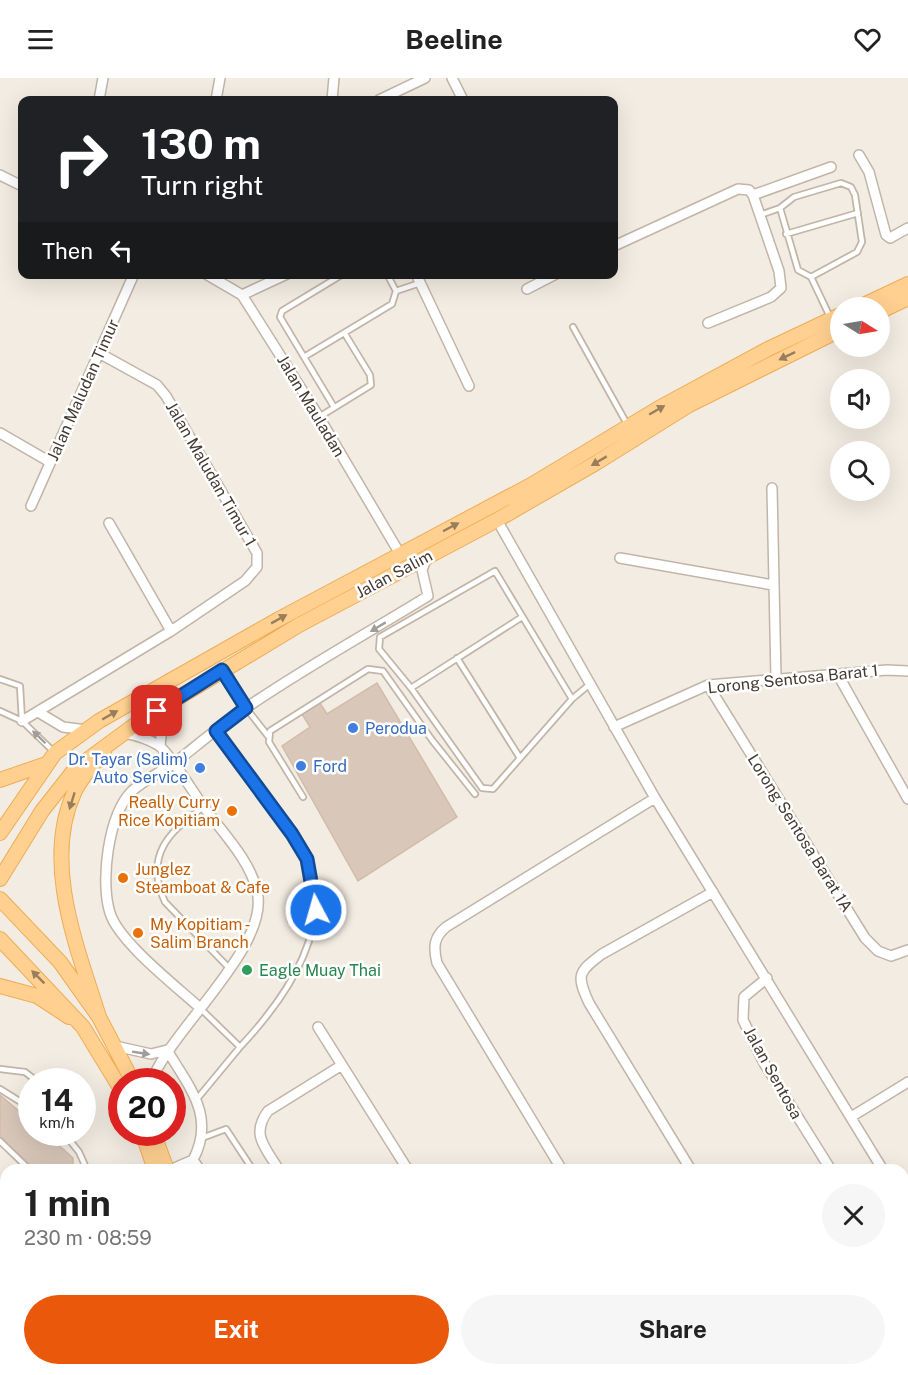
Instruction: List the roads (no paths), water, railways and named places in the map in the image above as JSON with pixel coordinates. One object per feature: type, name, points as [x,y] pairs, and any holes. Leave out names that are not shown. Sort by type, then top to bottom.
[{"type":"main road","points":[[880,297],[908,284]]},
{"type":"main road","points":[[890,307],[908,298]]},
{"type":"main road","name":"Jalan Salim","points":[[0,833],[51,758],[87,730],[400,554],[531,485],[628,427],[768,349],[830,325]]},
{"type":"main road","name":"Jalan Salim","points":[[0,879],[42,811],[75,769],[120,735],[222,670],[427,556],[497,520],[689,405],[830,326]]},
{"type":"main road","points":[[99,1017],[64,892],[62,859],[65,828],[73,794],[83,777],[120,735]]},
{"type":"main road","points":[[0,780],[51,758]]},
{"type":"main road","points":[[0,899],[60,962],[99,1017],[126,1068]]},
{"type":"main road","points":[[0,939],[83,1027],[108,1068]]},
{"type":"main road","points":[[0,986],[36,996],[83,1027]]},
{"type":"main road","points":[[147,1146],[153,1164]]},
{"type":"main road","points":[[159,1146],[166,1164]]},
{"type":"street","points":[[100,96],[103,78]]},
{"type":"street","points":[[217,96],[220,78]]},
{"type":"street","points":[[332,96],[334,78]]},
{"type":"street","points":[[387,96],[425,78]]},
{"type":"street","points":[[452,78],[461,96]]},
{"type":"street","points":[[859,155],[869,172],[886,235],[895,236],[908,228]]},
{"type":"street","points":[[753,195],[831,166]]},
{"type":"street","points":[[0,175],[18,184]]},
{"type":"street","points":[[618,244],[738,189],[748,190],[753,195],[779,271],[781,288],[771,297],[708,323]]},
{"type":"street","name":"Jalan Maludan Timur","points":[[31,506],[132,279]]},
{"type":"street","name":"Jalan Mauladan","points":[[215,279],[242,295],[320,417],[400,554]]},
{"type":"street","points":[[242,295],[276,279]]},
{"type":"street","points":[[418,279],[469,386]]},
{"type":"street","points":[[527,289],[546,279]]},
{"type":"street","name":"Jalan Maludan Timur 1","points":[[22,721],[171,631],[245,582],[256,567],[257,554],[166,396],[156,385],[99,353]]},
{"type":"street","points":[[0,433],[50,462]]},
{"type":"street","points":[[772,488],[776,678]]},
{"type":"street","points":[[497,520],[655,798],[879,1164]]},
{"type":"street","points":[[109,523],[171,631]]},
{"type":"street","points":[[200,1008],[119,931],[110,914],[106,893],[110,844],[119,812],[131,792],[173,764],[246,708],[428,596],[422,570],[427,556]]},
{"type":"street","points":[[621,558],[773,585]]},
{"type":"street","points":[[222,670],[246,708]]},
{"type":"street","name":"Lorong Sentosa Barat 1","points":[[614,727],[708,685],[887,670],[908,671]]},
{"type":"street","points":[[838,675],[908,799]]},
{"type":"street","name":"Lorong Sentosa Barat 1A","points":[[708,685],[865,938],[878,951],[891,956],[908,950]]},
{"type":"street","points":[[160,746],[163,718],[171,702]]},
{"type":"street","points":[[38,712],[63,727],[87,730]]},
{"type":"street","points":[[120,735],[160,746],[244,862],[258,893],[258,911],[252,931],[229,968],[167,1050],[158,1068]]},
{"type":"street","points":[[558,1164],[437,963],[434,945],[439,933],[446,927],[655,798]]},
{"type":"street","points":[[687,1164],[589,1003],[580,975],[602,954],[713,892]]},
{"type":"street","name":"Jalan Sentosa","points":[[767,978],[744,997],[743,1020],[764,1063],[827,1164]]},
{"type":"street","points":[[318,1027],[404,1164]]},
{"type":"street","points":[[114,1046],[151,1054],[167,1050]]},
{"type":"street","points":[[167,1050],[197,1099],[203,1120],[202,1138],[194,1160],[184,1164]]},
{"type":"street","points":[[275,1164],[259,1137],[261,1121],[268,1111],[342,1065]]},
{"type":"street","points":[[850,1117],[908,1082]]},
{"type":"street","points":[[194,1160],[196,1164]]},
{"type":"lane","points":[[760,215],[780,208],[794,197],[841,183],[851,187],[862,242],[856,252],[811,277]]},
{"type":"lane","points":[[780,208],[798,270],[811,277],[830,310]]},
{"type":"lane","points":[[786,234],[858,213]]},
{"type":"lane","points":[[334,407],[282,324],[282,311],[336,279]]},
{"type":"lane","points":[[390,279],[396,291]]},
{"type":"lane","points":[[304,357],[392,304],[396,291],[418,279]]},
{"type":"lane","points":[[573,327],[628,427]]},
{"type":"lane","points":[[320,417],[371,385],[372,381],[345,334]]},
{"type":"lane","points":[[572,699],[495,571],[380,637],[378,643],[380,649],[411,687],[482,788],[493,789],[572,699],[590,684]]},
{"type":"lane","points":[[428,596],[434,606]]},
{"type":"lane","points":[[411,687],[522,617]]},
{"type":"lane","points":[[457,658],[520,758]]},
{"type":"lane","points":[[268,736],[270,731],[368,669],[375,668],[383,671],[432,740],[475,794]]},
{"type":"lane","points":[[0,679],[20,686],[22,721]]},
{"type":"lane","points":[[246,708],[268,736],[303,797]]},
{"type":"lane","points":[[0,711],[22,721],[51,758]]},
{"type":"lane","points":[[197,1099],[240,1047],[301,963],[311,936],[316,910],[307,859],[292,834],[216,731]]},
{"type":"lane","points":[[204,807],[170,833],[161,848],[157,866],[159,889],[165,902],[229,968]]},
{"type":"lane","points":[[200,1008],[240,1047]]},
{"type":"lane","points":[[0,1069],[18,1071]]},
{"type":"lane","points":[[0,1089],[18,1100]]},
{"type":"lane","points":[[202,1138],[226,1129],[249,1164]]},
{"type":"lane","points":[[0,1141],[24,1164]]},
{"type":"lane","points":[[74,1146],[84,1164]]},
{"type":"place","name":"Perodua","points":[[353,728]]},
{"type":"place","name":"Ford","points":[[301,766]]},
{"type":"place","name":"Dr. Tayar (Salim) Auto Service","points":[[200,768]]},
{"type":"place","name":"Really Curry Rice Kopitiam","points":[[232,811]]},
{"type":"place","name":"Junglez Steamboat & Cafe","points":[[123,878]]},
{"type":"place","name":"My Kopitiam - Salim Branch","points":[[138,933]]},
{"type":"place","name":"Eagle Muay Thai","points":[[247,970]]}]
